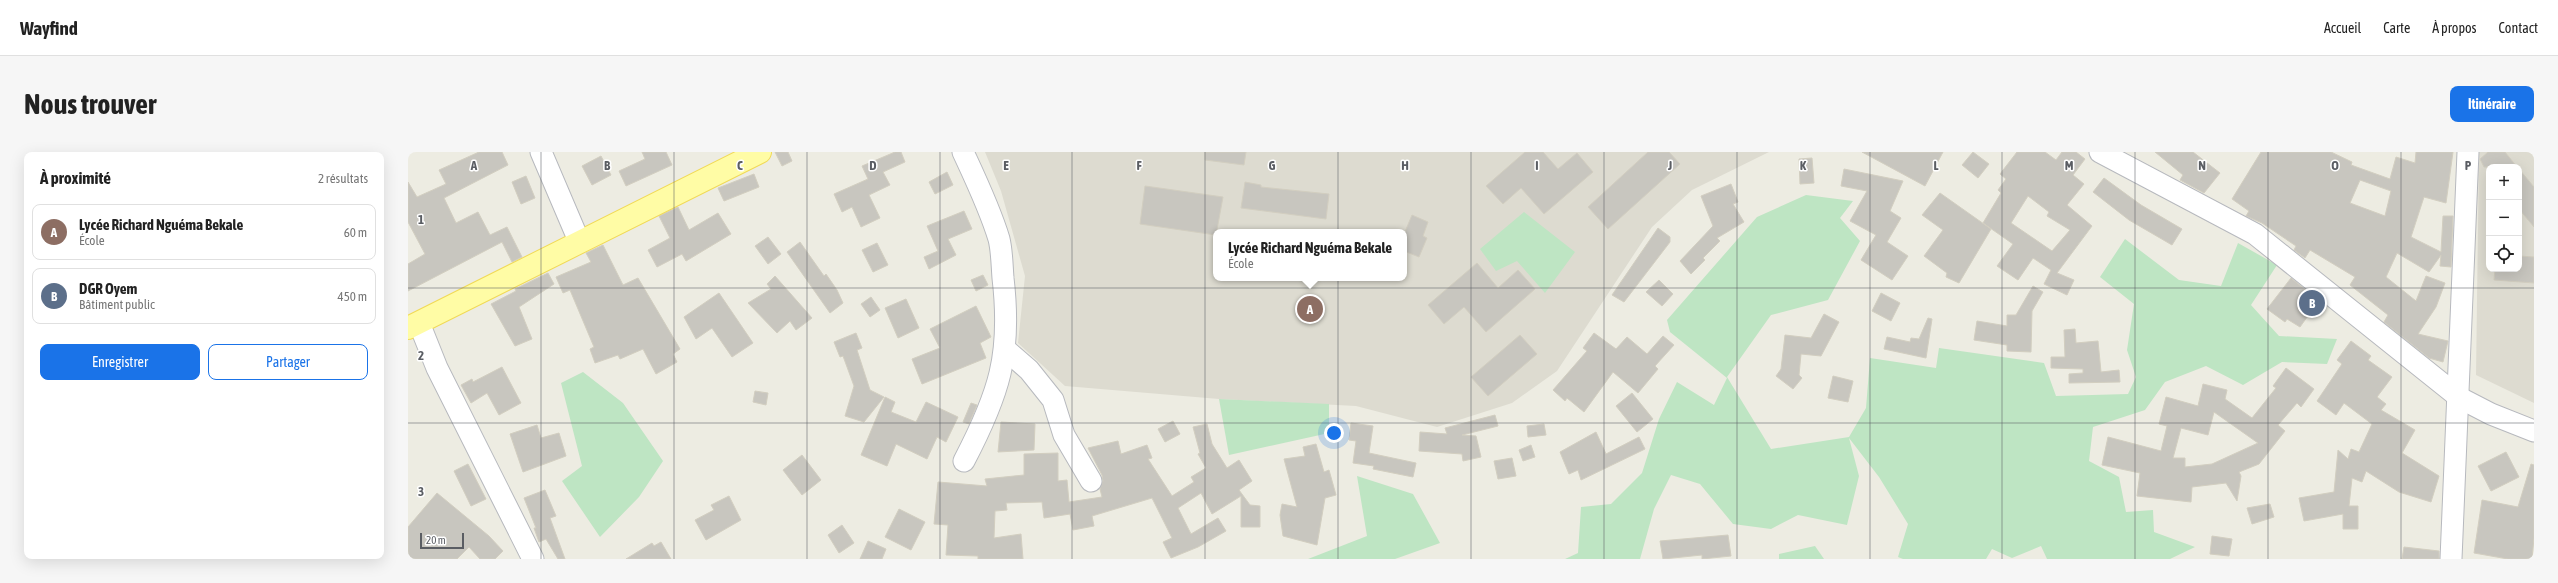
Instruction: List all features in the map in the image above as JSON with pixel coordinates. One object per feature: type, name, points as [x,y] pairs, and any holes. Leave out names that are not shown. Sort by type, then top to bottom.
[{"type":"main road","points":[[413,326],[760,152]]},
{"type":"street","points":[[541,152],[580,241]]},
{"type":"street","points":[[963,152],[990,213],[999,240],[1005,291],[1006,350],[997,388],[986,418],[964,461]]},
{"type":"street","points":[[2100,152],[2256,234],[2460,398],[2491,414],[2534,431]]},
{"type":"street","points":[[2451,559],[2460,398],[2468,152]]},
{"type":"street","points":[[413,326],[437,368],[533,559]]},
{"type":"street","points":[[1006,350],[1029,370],[1053,400],[1064,435],[1091,481]]},
{"type":"shaded area","points":[[985,152],[1769,152],[1692,190],[1652,227],[1557,371],[1512,403],[1437,427],[1356,406],[1219,399],[1065,386],[1018,343],[1025,276],[1001,191]]},
{"type":"shaded area","points":[[2479,152],[2534,152],[2534,403],[2476,375]]},
{"type":"green space","points":[[1806,195],[1853,201],[1840,218],[1860,241],[1828,300],[1771,315],[1727,377],[1771,449],[1849,437],[1866,408],[1870,358],[1936,368],[1939,348],[2044,363],[2056,396],[2128,394],[2136,377],[2127,350],[2134,304],[2100,277],[2125,239],[2179,280],[2221,286],[2238,243],[2277,265],[2251,305],[2279,336],[2337,339],[2327,364],[2282,362],[2243,385],[2206,366],[2165,382],[2145,410],[2093,427],[2089,461],[2119,477],[2126,512],[2153,510],[2154,532],[2195,547],[2170,559],[2047,559],[2041,546],[2012,558],[1992,549],[1986,559],[1903,559],[1898,557],[1908,524],[1879,477],[1849,438],[1859,476],[1847,525],[1798,515],[1771,529],[1733,524],[1700,484],[1671,475],[1654,509],[1640,559],[1565,559],[1578,553],[1581,507],[1611,504],[1642,473],[1659,419],[1677,382],[1714,405],[1727,378],[1670,332],[1667,320],[1757,217]]},
{"type":"green space","points":[[1524,212],[1575,252],[1545,293],[1517,261],[1496,271],[1480,249]]},
{"type":"green space","points":[[583,372],[623,403],[663,461],[639,497],[600,537],[562,481],[582,466],[561,383]]},
{"type":"green space","points":[[1219,399],[1329,404],[1329,433],[1229,455]]},
{"type":"green space","points":[[1357,476],[1413,494],[1440,543],[1395,559],[1308,559],[1367,536]]},
{"type":"green space","points":[[1815,546],[1824,559],[1779,559],[1779,554]]},
{"type":"building","points":[[479,152],[502,152],[508,165],[444,198],[456,223],[478,212],[490,235],[507,227],[522,257],[512,262],[502,242],[408,291],[408,264],[425,254],[408,222],[408,182],[417,197],[446,184],[439,170]]},
{"type":"building","points":[[642,152],[666,152],[672,165],[626,186],[619,171],[645,159]]},
{"type":"building","points":[[775,152],[788,152],[792,161],[782,166]]},
{"type":"building","points":[[895,152],[901,152],[905,162],[883,172],[890,185],[869,195],[880,218],[861,227],[852,207],[842,212],[834,194],[868,179],[862,166]]},
{"type":"building","points":[[1205,152],[1246,152],[1244,165],[1205,160]]},
{"type":"building","points":[[1525,152],[1543,152],[1558,169],[1577,153],[1593,172],[1544,214],[1521,188],[1503,204],[1486,186]]},
{"type":"building","points":[[1648,152],[1669,152],[1680,164],[1608,229],[1588,207]]},
{"type":"building","points":[[1862,152],[1943,152],[1925,186]]},
{"type":"building","points":[[1973,152],[1989,164],[1978,178],[1962,165]]},
{"type":"building","points":[[2017,152],[2045,152],[2056,160],[2062,152],[2076,152],[2085,159],[2073,175],[2084,184],[2067,205],[2092,226],[2057,273],[2074,280],[2067,295],[2044,284],[2051,270],[2033,258],[2018,280],[1997,266],[2013,244],[1983,223],[2001,193],[1998,190],[2006,179],[2000,174]],"holes":[[[2028,196],[2049,212],[2047,216],[2070,230],[2052,251],[2011,223]]]},
{"type":"building","points":[[2155,152],[2193,152],[2220,173],[2204,193],[2180,180],[2183,175]]},
{"type":"building","points":[[2261,152],[2331,152],[2352,162],[2351,165],[2390,179],[2396,157],[2415,163],[2416,152],[2453,152],[2446,203],[2424,197],[2411,237],[2441,252],[2443,216],[2453,216],[2451,267],[2440,266],[2441,255],[2429,272],[2397,253],[2386,277],[2416,301],[2426,276],[2445,283],[2436,307],[2418,334],[2448,341],[2443,362],[2429,358],[2384,322],[2388,315],[2350,285],[2355,277],[2310,250],[2305,258],[2294,250],[2296,246],[2262,223],[2246,216],[2249,211],[2232,199]],"holes":[[[2360,180],[2391,191],[2385,216],[2350,203]]]},
{"type":"building","points":[[2488,152],[2505,152],[2515,164],[2486,164],[2486,167],[2484,167],[2480,159]]},
{"type":"building","points":[[601,156],[611,175],[592,185],[582,166]]},
{"type":"building","points":[[1812,158],[1814,183],[1800,184],[1799,159]]},
{"type":"building","points":[[1844,169],[1903,181],[1890,211],[1901,218],[1887,242],[1908,256],[1892,280],[1861,260],[1876,235],[1850,221],[1867,191],[1841,186]]},
{"type":"building","points":[[947,172],[953,185],[935,194],[929,182]]},
{"type":"building","points":[[2522,173],[2534,187],[2534,227],[2522,213]]},
{"type":"building","points":[[754,174],[759,187],[724,201],[718,188]]},
{"type":"building","points":[[526,176],[535,198],[521,204],[512,182]]},
{"type":"building","points":[[2104,178],[2141,205],[2182,229],[2172,245],[2129,220],[2093,192]]},
{"type":"building","points":[[1245,182],[1261,185],[1261,187],[1329,194],[1326,219],[1241,208]]},
{"type":"building","points":[[1731,184],[1738,202],[1733,204],[1744,222],[1717,238],[1720,241],[1703,258],[1705,260],[1691,274],[1680,261],[1713,226],[1701,196]]},
{"type":"building","points":[[1145,186],[1223,197],[1217,229],[1213,229],[1213,235],[1140,224]]},
{"type":"building","points":[[1940,193],[1991,229],[1959,283],[1946,277],[1947,273],[1924,256],[1943,230],[1922,215]]},
{"type":"building","points":[[678,207],[689,230],[718,213],[731,234],[686,261],[682,254],[657,267],[648,250],[670,238],[659,216]]},
{"type":"building","points":[[964,211],[972,229],[948,239],[956,255],[929,269],[924,257],[938,251],[927,226]]},
{"type":"building","points":[[1412,215],[1428,222],[1423,236],[1427,238],[1419,257],[1407,252],[1406,229]]},
{"type":"building","points":[[1658,228],[1670,237],[1670,242],[1624,302],[1612,295]]},
{"type":"building","points":[[768,237],[781,254],[768,264],[755,246]]},
{"type":"building","points":[[800,242],[824,276],[826,274],[837,290],[843,303],[830,313],[787,252]]},
{"type":"building","points":[[877,243],[888,265],[873,272],[862,250]]},
{"type":"building","points":[[603,245],[623,285],[638,278],[680,349],[673,354],[677,362],[656,374],[643,349],[620,359],[618,355],[595,363],[590,349],[594,347],[570,290],[563,293],[556,277],[591,262],[586,253]]},
{"type":"building","points":[[2522,256],[2534,257],[2534,283],[2494,280],[2495,272],[2522,272]]},
{"type":"building","points":[[1477,263],[1498,288],[1518,270],[1535,289],[1486,332],[1464,307],[1444,324],[1428,305]]},
{"type":"building","points":[[548,273],[554,284],[519,307],[532,339],[515,346],[491,304],[516,291],[515,289]]},
{"type":"building","points":[[983,275],[988,285],[976,291],[971,280]]},
{"type":"building","points":[[775,276],[812,318],[796,330],[790,321],[777,333],[748,303],[771,289],[767,284]]},
{"type":"building","points":[[2291,278],[2307,291],[2298,305],[2310,313],[2300,327],[2287,319],[2285,322],[2267,309]]},
{"type":"building","points":[[1659,280],[1673,294],[1662,306],[1646,292]]},
{"type":"building","points":[[2033,286],[2043,292],[2032,311],[2031,352],[2007,351],[2007,345],[1974,340],[1977,321],[2007,326],[2007,315],[2016,315]]},
{"type":"building","points":[[719,293],[753,343],[732,357],[712,328],[696,339],[684,317]]},
{"type":"building","points":[[1881,293],[1900,303],[1891,321],[1872,311]]},
{"type":"building","points":[[871,297],[880,310],[870,317],[861,304]]},
{"type":"building","points":[[906,299],[919,328],[898,338],[885,308]]},
{"type":"building","points":[[976,306],[991,337],[980,343],[986,358],[922,384],[912,359],[940,348],[930,329]]},
{"type":"building","points":[[1824,314],[1839,322],[1821,356],[1801,354],[1799,375],[1802,378],[1793,389],[1776,376],[1781,369],[1785,335],[1811,338]]},
{"type":"building","points":[[1928,318],[1932,319],[1926,358],[1884,349],[1887,337],[1910,342],[1911,338],[1919,339]]},
{"type":"building","points":[[2075,329],[2076,343],[2098,341],[2101,372],[2119,370],[2120,382],[2069,383],[2069,374],[2083,373],[2083,369],[2051,368],[2051,357],[2065,357],[2064,330]]},
{"type":"building","points":[[856,333],[862,348],[857,350],[870,390],[884,397],[864,422],[845,416],[854,386],[843,356],[840,357],[834,342]]},
{"type":"building","points":[[1594,333],[1616,349],[1627,337],[1647,354],[1663,336],[1674,345],[1655,366],[1658,369],[1638,393],[1613,372],[1584,412],[1567,398],[1565,401],[1553,390],[1587,351],[1583,348]]},
{"type":"building","points":[[1520,335],[1537,354],[1488,396],[1471,377]]},
{"type":"building","points":[[2351,341],[2371,356],[2368,360],[2392,377],[2377,397],[2386,404],[2381,410],[2415,430],[2402,453],[2439,476],[2431,502],[2399,492],[2366,471],[2362,482],[2352,478],[2349,506],[2358,506],[2358,529],[2343,529],[2343,514],[2304,521],[2299,498],[2334,492],[2338,450],[2348,459],[2351,449],[2359,452],[2372,424],[2344,403],[2336,415],[2317,401],[2342,364],[2337,360]]},
{"type":"building","points":[[502,367],[521,403],[499,415],[487,393],[471,403],[461,385],[472,379],[473,382]]},
{"type":"building","points":[[2286,368],[2314,389],[2301,407],[2297,403],[2278,425],[2285,431],[2259,464],[2239,472],[2241,476],[2237,501],[2226,483],[2192,487],[2191,502],[2137,496],[2140,473],[2102,465],[2108,437],[2161,451],[2167,426],[2159,424],[2166,397],[2198,406],[2203,384],[2227,390],[2225,399],[2252,418],[2276,388],[2273,386]],"holes":[[[2214,412],[2258,443],[2212,464],[2185,467],[2185,458],[2173,458],[2181,428],[2208,435]]]},
{"type":"building","points":[[1833,376],[1853,381],[1848,402],[1828,398]]},
{"type":"building","points":[[755,391],[768,393],[766,405],[753,402]]},
{"type":"building","points":[[1632,393],[1653,419],[1637,432],[1616,406]]},
{"type":"building","points":[[885,397],[895,402],[891,412],[916,422],[926,402],[958,417],[946,442],[937,437],[927,459],[896,444],[887,466],[861,455]]},
{"type":"building","points":[[971,403],[977,405],[969,424],[963,422]]},
{"type":"building","points":[[1495,415],[1498,426],[1462,435],[1476,436],[1481,457],[1463,461],[1462,454],[1419,451],[1420,432],[1447,434],[1445,428]]},
{"type":"building","points":[[1173,421],[1180,434],[1165,442],[1158,429]]},
{"type":"building","points":[[1001,422],[1035,424],[1034,450],[998,452]]},
{"type":"building","points":[[1351,423],[1373,426],[1369,453],[1416,463],[1413,477],[1373,469],[1374,466],[1353,463],[1356,441],[1349,440]]},
{"type":"building","points":[[1207,424],[1212,444],[1227,468],[1239,460],[1252,481],[1239,490],[1250,505],[1260,506],[1260,527],[1241,527],[1241,496],[1212,514],[1201,493],[1178,508],[1191,534],[1218,518],[1226,531],[1198,547],[1171,558],[1163,542],[1172,538],[1152,498],[1092,516],[1094,526],[1073,530],[1070,514],[1044,518],[1042,502],[1006,503],[1007,510],[995,511],[994,538],[1021,534],[1023,559],[978,559],[978,556],[946,555],[948,525],[934,524],[938,482],[987,486],[985,479],[1024,475],[1024,454],[1058,453],[1058,481],[1067,480],[1069,502],[1102,497],[1100,489],[1103,481],[1102,475],[1088,448],[1118,441],[1121,454],[1147,445],[1152,458],[1148,459],[1172,496],[1194,482],[1191,477],[1206,468],[1198,454],[1200,453],[1193,427]]},
{"type":"building","points":[[1544,424],[1546,435],[1528,437],[1527,426]]},
{"type":"building","points":[[537,425],[541,438],[559,433],[566,456],[523,472],[510,434]]},
{"type":"building","points":[[1596,432],[1606,454],[1639,437],[1645,449],[1581,480],[1578,470],[1569,474],[1560,452]]},
{"type":"building","points":[[1316,444],[1324,472],[1329,470],[1336,495],[1325,498],[1317,545],[1283,536],[1280,515],[1282,504],[1297,507],[1284,459],[1305,456],[1303,447]]},
{"type":"building","points":[[1531,445],[1535,457],[1523,461],[1519,450]]},
{"type":"building","points":[[2506,452],[2519,477],[2491,491],[2478,466]]},
{"type":"building","points":[[802,455],[821,480],[802,495],[783,470]]},
{"type":"building","points":[[1512,458],[1516,476],[1498,479],[1494,461]]},
{"type":"building","points":[[468,464],[486,499],[471,506],[454,471]]},
{"type":"building","points":[[2531,464],[2534,465],[2534,538],[2532,559],[2508,559],[2474,553],[2482,500],[2518,507]]},
{"type":"building","points":[[545,490],[556,516],[550,518],[565,559],[558,559],[546,539],[539,542],[534,528],[536,528],[524,498]]},
{"type":"building","points":[[437,493],[489,536],[503,551],[495,559],[480,559],[469,547],[457,559],[408,559],[408,527]]},
{"type":"building","points":[[729,496],[741,520],[706,540],[695,520],[714,510],[711,505]]},
{"type":"building","points":[[2270,504],[2274,517],[2252,524],[2247,508]]},
{"type":"building","points":[[899,509],[925,522],[911,550],[885,537]]},
{"type":"building","points":[[842,525],[854,543],[839,553],[828,535]]},
{"type":"building","points":[[1728,535],[1731,556],[1702,559],[1702,555],[1663,559],[1660,541]]},
{"type":"building","points":[[2212,536],[2232,539],[2229,556],[2210,554]]},
{"type":"building","points":[[868,541],[886,549],[882,559],[860,559]]},
{"type":"building","points":[[661,542],[671,559],[626,559],[652,543],[654,546]]},
{"type":"building","points":[[2404,547],[2439,551],[2439,559],[2402,559]]},
{"type":"place","name":"DGR Oyem","points":[[2312,303]]},
{"type":"place","name":"Lycée Richard Nguéma Bekale","points":[[1310,309]]}]
